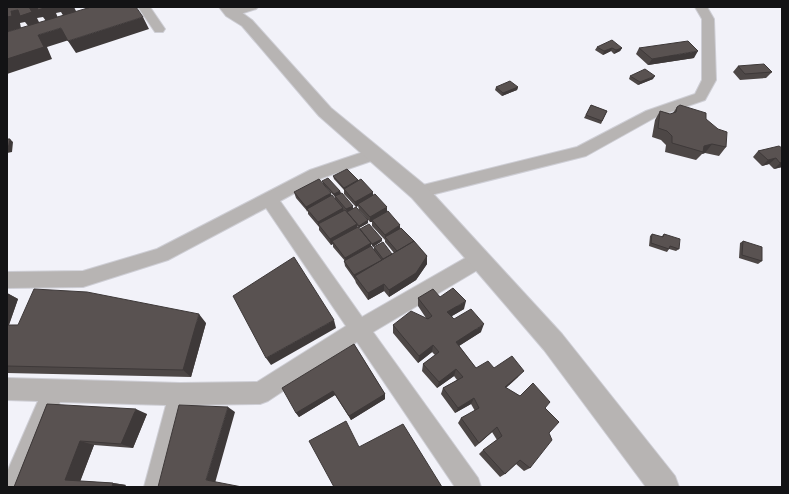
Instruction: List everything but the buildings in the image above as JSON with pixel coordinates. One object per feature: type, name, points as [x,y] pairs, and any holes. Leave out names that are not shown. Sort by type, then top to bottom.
[{"type":"street","points":[[144,7],[159,29]]},
{"type":"street","points":[[418,192],[581,152],[651,114],[700,97],[709,80],[708,19],[701,7]]},
{"type":"street","points":[[240,11],[326,112],[418,192],[480,259],[553,342],[664,487]]},
{"type":"street","points":[[7,280],[83,279],[162,255],[316,174],[375,154]]},
{"type":"street","points":[[269,199],[469,487]]},
{"type":"street","points":[[7,389],[180,394],[260,393],[359,329],[480,259]]},
{"type":"street","points":[[13,487],[54,391]]},
{"type":"street","points":[[156,487],[180,394]]}]
